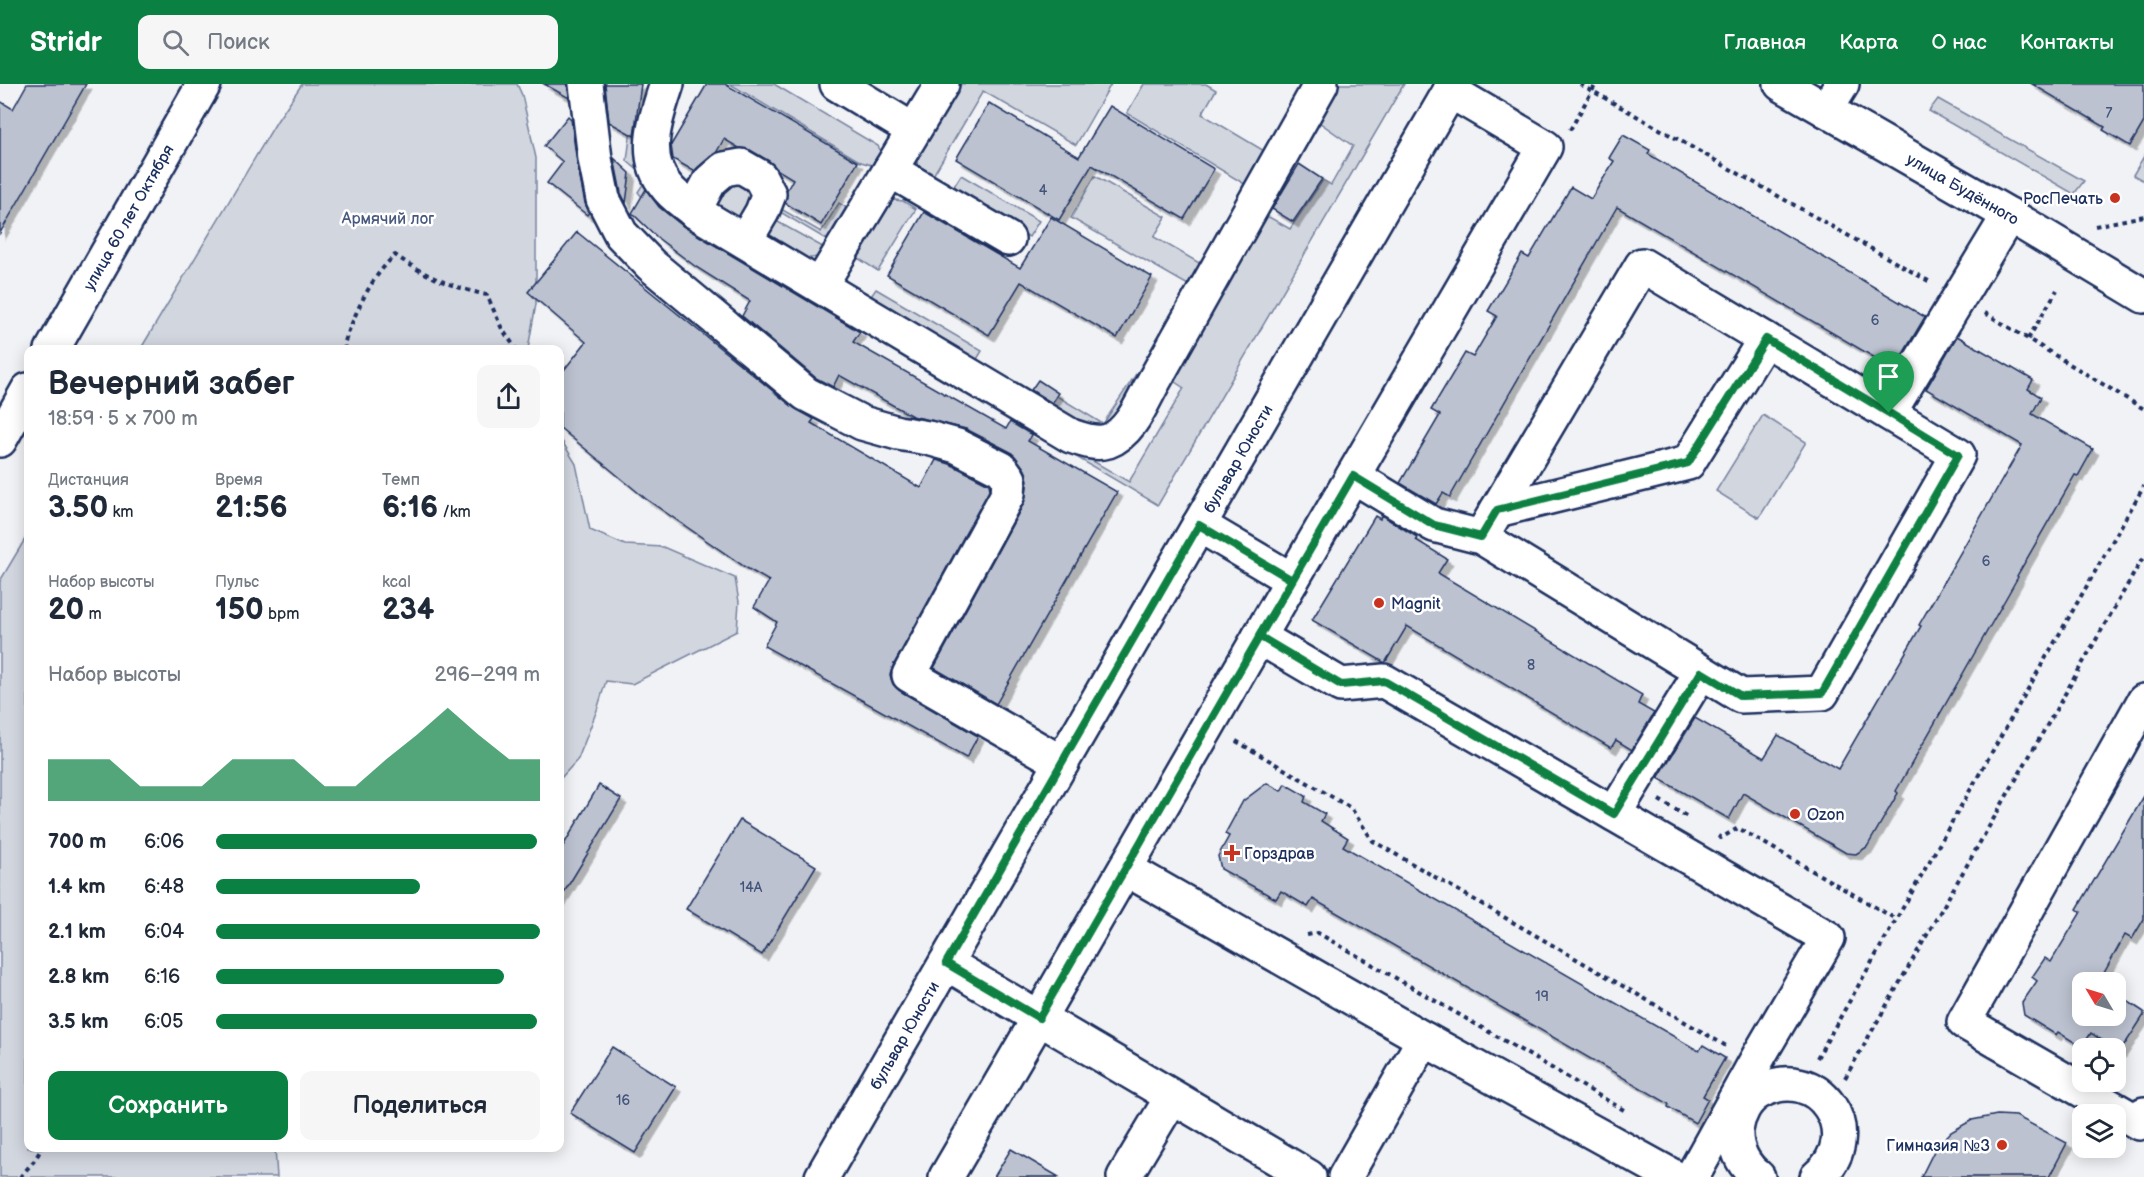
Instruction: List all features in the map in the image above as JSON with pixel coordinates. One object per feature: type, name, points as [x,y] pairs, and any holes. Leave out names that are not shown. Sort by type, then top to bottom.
[{"type":"street","name":"улица 60 лет Октября","points":[[55,345],[204,84]]},
{"type":"street","points":[[586,84],[595,159],[603,199],[621,234],[651,265],[806,394],[862,423],[957,446],[1002,469],[1009,479],[1008,494],[909,675],[1062,763]]},
{"type":"street","points":[[667,84],[656,115],[652,137],[653,160],[665,186],[694,211],[1071,436],[1090,442],[1108,441],[1125,429],[1321,84]]},
{"type":"street","points":[[837,84],[913,130]]},
{"type":"street","points":[[820,286],[942,84]]},
{"type":"street","name":"улица Будённого","points":[[1781,84],[1834,97],[2009,215],[2144,296]]},
{"type":"street","points":[[946,1177],[1545,147],[1452,87]]},
{"type":"street","name":"бульвар Юности","points":[[822,1177],[1452,87]]},
{"type":"street","points":[[694,211],[710,181],[724,169],[741,166],[760,177],[769,194],[745,242]]},
{"type":"street","points":[[890,170],[1008,239]]},
{"type":"street","points":[[1889,413],[2009,215]]},
{"type":"street","points":[[1642,265],[1958,455],[1822,693],[1741,696],[1701,672],[1489,523],[1642,265]]},
{"type":"street","points":[[1353,476],[1434,525],[1489,523],[1688,463],[1766,339]]},
{"type":"street","points":[[0,440],[24,397]]},
{"type":"street","points":[[1199,525],[1292,580]]},
{"type":"street","points":[[1259,636],[1341,685],[1384,681],[1828,938],[1692,1177]]},
{"type":"street","points":[[1614,814],[1701,672]]},
{"type":"street","points":[[2144,701],[1964,1022],[2139,1123],[2144,1114]]},
{"type":"street","points":[[1126,869],[1424,1039],[1674,1177]]},
{"type":"street","points":[[946,963],[1309,1177]]},
{"type":"street","points":[[1345,1177],[1424,1039]]},
{"type":"street","points":[[1758,1177],[1749,1170],[1740,1156],[1736,1140],[1737,1123],[1743,1108],[1754,1095],[1769,1087],[1785,1083],[1802,1085],[1818,1092],[1830,1105],[1838,1120],[1839,1138],[1835,1155],[1826,1170],[1817,1177]]},
{"type":"street","points":[[1124,1177],[1172,1097]]},
{"type":"path","points":[[1580,84],[1959,298],[2144,409]]},
{"type":"path","points":[[2095,226],[2144,216]]},
{"type":"path","points":[[344,345],[358,306],[382,268],[395,255],[418,271],[455,288],[487,295],[502,329],[514,345]]},
{"type":"path","points":[[2028,339],[2057,290]]},
{"type":"path","points":[[1802,1085],[2144,486]]},
{"type":"path","points":[[1830,1105],[2144,556]]},
{"type":"path","points":[[1232,739],[1351,808],[1373,841],[1755,1063]]},
{"type":"path","points":[[1651,794],[1691,819]]},
{"type":"path","points":[[1711,831],[1721,838],[1738,828],[1896,919]]},
{"type":"path","points":[[20,1177],[40,1152]]},
{"type":"green space","name":"Армячий лог","points":[[302,84],[517,84],[522,95],[536,158],[536,304],[529,345],[143,345],[277,121]]},
{"type":"green space","points":[[730,84],[774,84],[878,146],[882,154],[875,166],[861,162]]},
{"type":"green space","points":[[953,84],[1111,84],[1076,145],[983,91],[931,179],[919,168],[916,151]]},
{"type":"green space","points":[[1144,84],[1206,84],[1216,90],[1202,114],[1266,152],[1246,185],[1127,113]]},
{"type":"green space","points":[[1336,84],[1404,84],[1158,505],[818,305],[820,303],[1129,482],[1184,388],[1170,376],[1260,212],[1290,229],[1323,180],[1331,185],[1353,146],[1316,120]]},
{"type":"green space","points":[[1938,99],[2084,181],[2074,194],[1929,111]]},
{"type":"green space","points":[[631,129],[634,129],[643,162],[803,291],[803,296],[695,230],[649,190],[642,197],[638,192],[647,178],[627,161]]},
{"type":"green space","points":[[2144,156],[2144,181],[2133,175]]},
{"type":"green space","points":[[961,175],[1039,221],[1029,237],[951,191]]},
{"type":"green space","points":[[1095,176],[1166,217],[1154,237],[1201,264],[1188,285],[1071,218]]},
{"type":"green space","points":[[732,179],[756,191],[737,222],[715,206],[716,192]]},
{"type":"green space","points":[[903,201],[916,209],[878,271],[853,255],[885,202]]},
{"type":"green space","points":[[839,203],[848,209],[829,241],[775,209],[776,206],[821,232]]},
{"type":"green space","points":[[769,217],[828,250],[813,258],[806,258],[790,254],[768,243],[765,223]]},
{"type":"green space","points":[[876,289],[982,351],[973,366],[867,302]]},
{"type":"green space","points":[[1136,374],[1143,378],[1114,422],[1097,429],[1048,409],[1057,396],[1103,424]]},
{"type":"green space","points":[[1763,415],[1806,442],[1759,518],[1716,491]]},
{"type":"green space","points":[[564,444],[576,464],[590,530],[625,545],[663,547],[735,578],[739,602],[737,631],[632,684],[606,681],[578,759],[564,775]]},
{"type":"green space","points":[[24,541],[24,1152],[275,1152],[277,1177],[0,1177],[0,581]]},
{"type":"building","points":[[27,84],[86,84],[0,233],[0,101],[13,109]]},
{"type":"building","points":[[544,84],[568,84],[569,98]]},
{"type":"building","points":[[605,84],[641,84],[634,136],[609,122]]},
{"type":"building","points":[[707,84],[725,84],[858,162],[821,225],[785,203],[787,190],[793,179],[750,150],[739,148],[724,139],[716,153],[694,171],[673,159],[671,145]]},
{"type":"building","points":[[2032,84],[2144,84],[2144,122],[2130,146],[2103,130],[2105,127]]},
{"type":"building","points":[[989,103],[1079,157],[1110,106],[1214,169],[1184,219],[1092,165],[1059,220],[956,159]]},
{"type":"building","points":[[568,116],[571,119],[577,163],[589,212],[587,215],[547,183],[563,162],[544,146]]},
{"type":"building","points":[[1623,135],[1650,150],[1648,154],[1925,317],[1894,369],[1617,207],[1450,497],[1443,493],[1436,504],[1400,483],[1440,415],[1431,410],[1465,353],[1473,357],[1497,316],[1488,311],[1522,254],[1529,258],[1571,187],[1591,199],[1614,161],[1609,158]]},
{"type":"building","points":[[614,158],[630,173],[626,203],[621,193]]},
{"type":"building","points":[[1299,164],[1322,179],[1293,222],[1272,209]]},
{"type":"building","points":[[646,189],[659,207],[684,227],[860,332],[853,342],[1006,429],[1010,422],[1032,435],[1028,441],[1117,492],[996,704],[934,668],[1024,503],[1028,480],[1024,468],[1011,452],[966,429],[912,416],[839,375],[833,387],[816,378],[742,316],[750,301],[696,267],[659,239],[632,213]]},
{"type":"building","points":[[924,212],[1020,268],[1051,217],[1152,277],[1117,338],[1021,282],[989,335],[887,275]]},
{"type":"building","points":[[577,232],[794,408],[814,419],[811,423],[921,488],[936,460],[950,464],[989,484],[990,489],[890,675],[893,684],[900,691],[978,736],[966,758],[764,646],[777,622],[754,607],[769,581],[646,499],[564,431],[564,370],[586,342],[528,292]]},
{"type":"building","points":[[1957,336],[2033,380],[2028,389],[2041,397],[2032,414],[2093,449],[2078,476],[2075,475],[2017,576],[1867,847],[1856,854],[1846,853],[1743,793],[1729,819],[1658,778],[1695,718],[1764,758],[1778,735],[1838,769],[2022,445],[1926,389]]},
{"type":"building","points":[[1038,380],[1058,393],[1052,403],[1031,390]]},
{"type":"building","points":[[1381,515],[1447,559],[1438,573],[1642,695],[1638,704],[1654,713],[1632,750],[1616,740],[1611,748],[1407,626],[1385,663],[1312,620],[1375,516],[1380,519]]},
{"type":"building","points":[[1267,783],[1281,791],[1285,784],[1306,796],[1304,802],[1325,814],[1321,821],[1348,838],[1343,846],[1699,1051],[1703,1045],[1725,1058],[1703,1096],[1708,1099],[1695,1123],[1668,1107],[1669,1104],[1313,899],[1308,907],[1281,891],[1276,899],[1221,869],[1218,856],[1229,836],[1225,834],[1243,801]]},
{"type":"building","points":[[599,785],[621,799],[564,892],[564,844]]},
{"type":"building","points":[[2144,796],[2144,919],[2132,939],[2125,935],[2105,972],[2072,972],[2072,1026],[2126,1026],[2126,1000],[2144,1012],[2126,1043],[2126,1038],[2099,1038],[2091,1033],[2088,1038],[2072,1038],[2072,1041],[2058,1032],[2056,1035],[2024,1015],[2022,1003],[2037,981],[2032,977],[2045,958],[2051,962],[2081,912],[2077,909]]},
{"type":"building","points":[[740,820],[816,866],[762,955],[686,909]]},
{"type":"building","points":[[612,1047],[676,1087],[635,1153],[570,1113]]},
{"type":"building","name":"Гимназия №3","points":[[1997,1115],[2016,1116],[2067,1143],[2049,1177],[1921,1177],[1936,1147],[1951,1132],[1972,1120]]},
{"type":"building","points":[[1011,1149],[1059,1177],[994,1177]]},
{"type":"place","name":"РосПечать","points":[[2115,198]]},
{"type":"place","name":"Magnit","points":[[1379,603]]},
{"type":"place","name":"Ozon","points":[[1795,814]]},
{"type":"place","name":"Горздрав","points":[[1232,853]]},
{"type":"place","name":"Гимназия №3","points":[[2002,1145]]},
{"type":"route","points":[[1889,413],[1766,339],[1688,463],[1497,510],[1481,537],[1434,525],[1353,476],[1259,636],[1039,1018],[946,963],[1199,525],[1292,580],[1259,636],[1341,685],[1384,681],[1614,814],[1701,672],[1741,696],[1822,693],[1958,455],[1889,413]]}]
